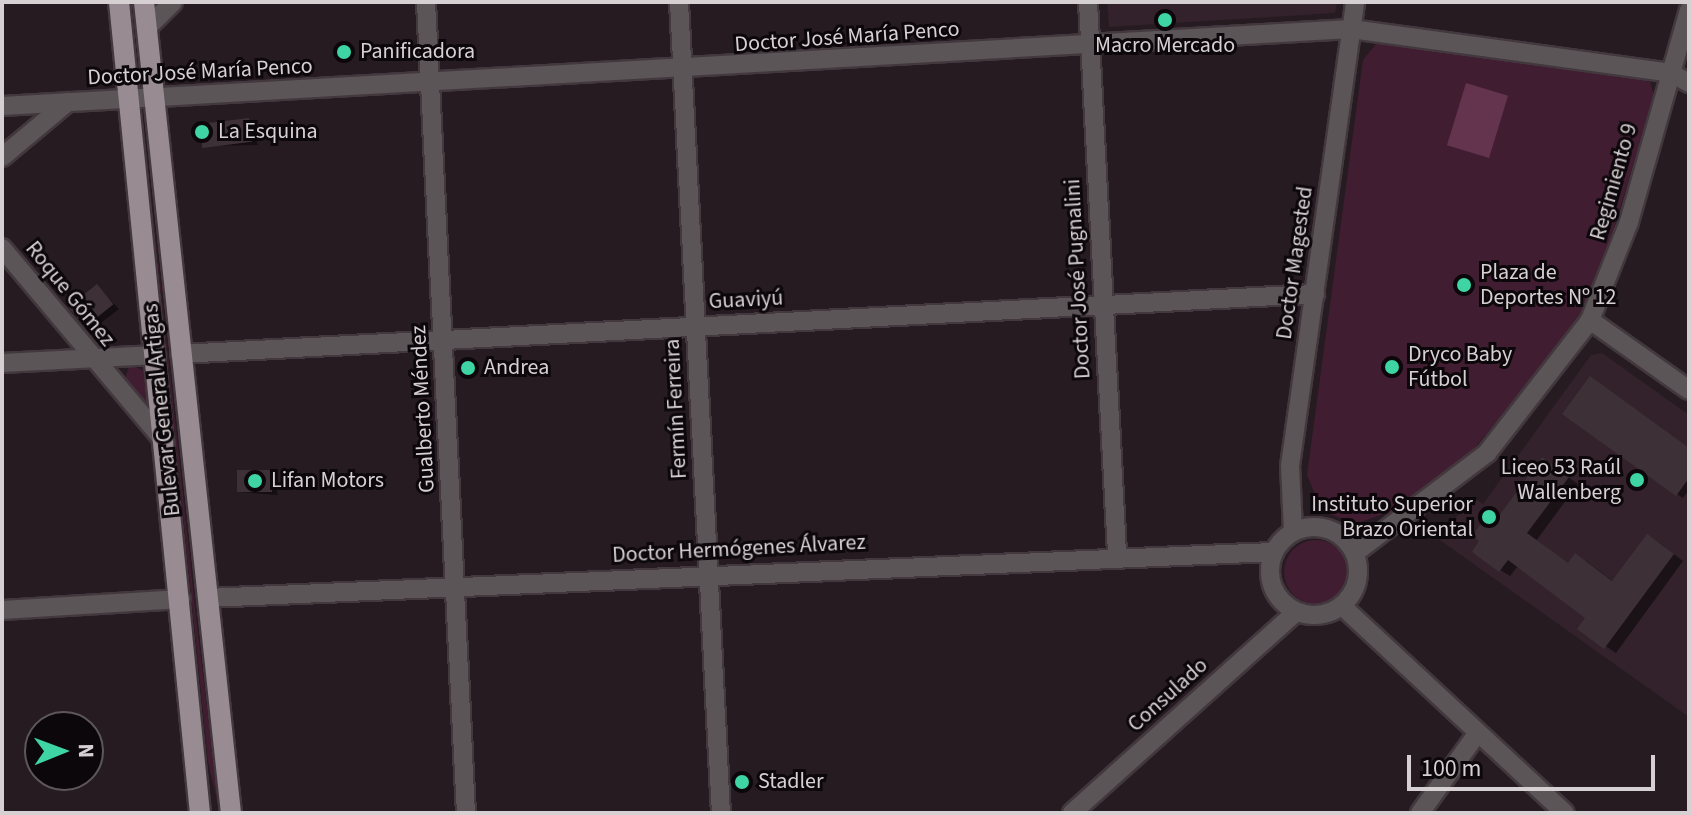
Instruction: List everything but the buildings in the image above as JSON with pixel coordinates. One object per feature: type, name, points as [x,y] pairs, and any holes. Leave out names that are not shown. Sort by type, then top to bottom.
[{"type":"main road","name":"Bulevar General Artigas","points":[[119,2],[200,813]]},
{"type":"main road","name":"Bulevar General Artigas","points":[[144,2],[231,813]]},
{"type":"street","points":[[146,29],[173,2]]},
{"type":"street","name":"Gualberto Méndez","points":[[426,2],[466,813]]},
{"type":"street","name":"Fermín Ferreira","points":[[679,2],[721,813]]},
{"type":"street","name":"Doctor José Pugnalini","points":[[1088,2],[1117,553]]},
{"type":"street","name":"Doctor Magested","points":[[1293,531],[1288,493],[1355,2]]},
{"type":"street","name":"Regimiento 9","points":[[1355,553],[1487,453],[1590,320],[1629,222],[1689,10]]},
{"type":"street","name":"Doctor José María Penco","points":[[2,106],[683,72],[1351,29],[1671,73],[1689,83]]},
{"type":"street","points":[[2,157],[68,102]]},
{"type":"street","name":"Roque Gómez","points":[[2,248],[91,358],[165,442]]},
{"type":"street","name":"Guaviyú","points":[[180,354],[1315,294]]},
{"type":"street","points":[[1590,320],[1689,390]]},
{"type":"street","points":[[2,363],[156,355]]},
{"type":"street","points":[[1324,527],[1355,553],[1356,587],[1342,606],[1315,616],[1296,612],[1274,591],[1274,552],[1293,531],[1324,527]]},
{"type":"street","name":"Doctor Hermógenes Álvarez","points":[[207,598],[1117,553],[1274,552]]},
{"type":"street","points":[[2,610],[181,599]]},
{"type":"street","points":[[1342,606],[1565,813]]},
{"type":"street","name":"Consulado","points":[[1077,812],[1296,612]]},
{"type":"street","points":[[1420,813],[1477,734]]},
{"type":"shaded area","name":"Macro Mercado","points":[[1107,2],[1337,2],[1335,13],[1109,27]]},
{"type":"shaded area","name":"Plaza de Deportes Nº 12","points":[[1380,39],[1634,77],[1650,82],[1654,95],[1599,279],[1571,333],[1468,456],[1402,507],[1356,524],[1322,511],[1307,475],[1363,60]]},
{"type":"shaded area","points":[[1466,83],[1508,96],[1489,158],[1447,145]]},
{"type":"shaded area","points":[[142,110],[196,617],[220,813],[208,762]]},
{"type":"shaded area","points":[[1602,353],[1689,415],[1689,717],[1440,540],[1471,496],[1483,504],[1591,355]]},
{"type":"shaded area","points":[[130,364],[146,372],[150,409],[124,382]]},
{"type":"shaded area","points":[[1310,540],[1322,540],[1339,549],[1346,560],[1346,584],[1339,595],[1322,604],[1310,604],[1298,599],[1289,590],[1284,578],[1284,566],[1289,554],[1298,545]]},
{"type":"place","name":"Macro Mercado","points":[[1165,20]]},
{"type":"place","name":"Panificadora","points":[[344,52]]},
{"type":"place","name":"La Esquina","points":[[202,132]]},
{"type":"place","name":"Plaza de Deportes Nº 12","points":[[1464,285]]},
{"type":"place","name":"Dryco Baby Fútbol","points":[[1392,367]]},
{"type":"place","name":"Andrea","points":[[468,368]]},
{"type":"place","name":"Liceo 53 Raúl Wallenberg","points":[[1637,480]]},
{"type":"place","name":"Lifan Motors","points":[[255,481]]},
{"type":"place","name":"Instituto Superior Brazo Oriental","points":[[1489,517]]},
{"type":"place","name":"Stadler","points":[[742,782]]}]
